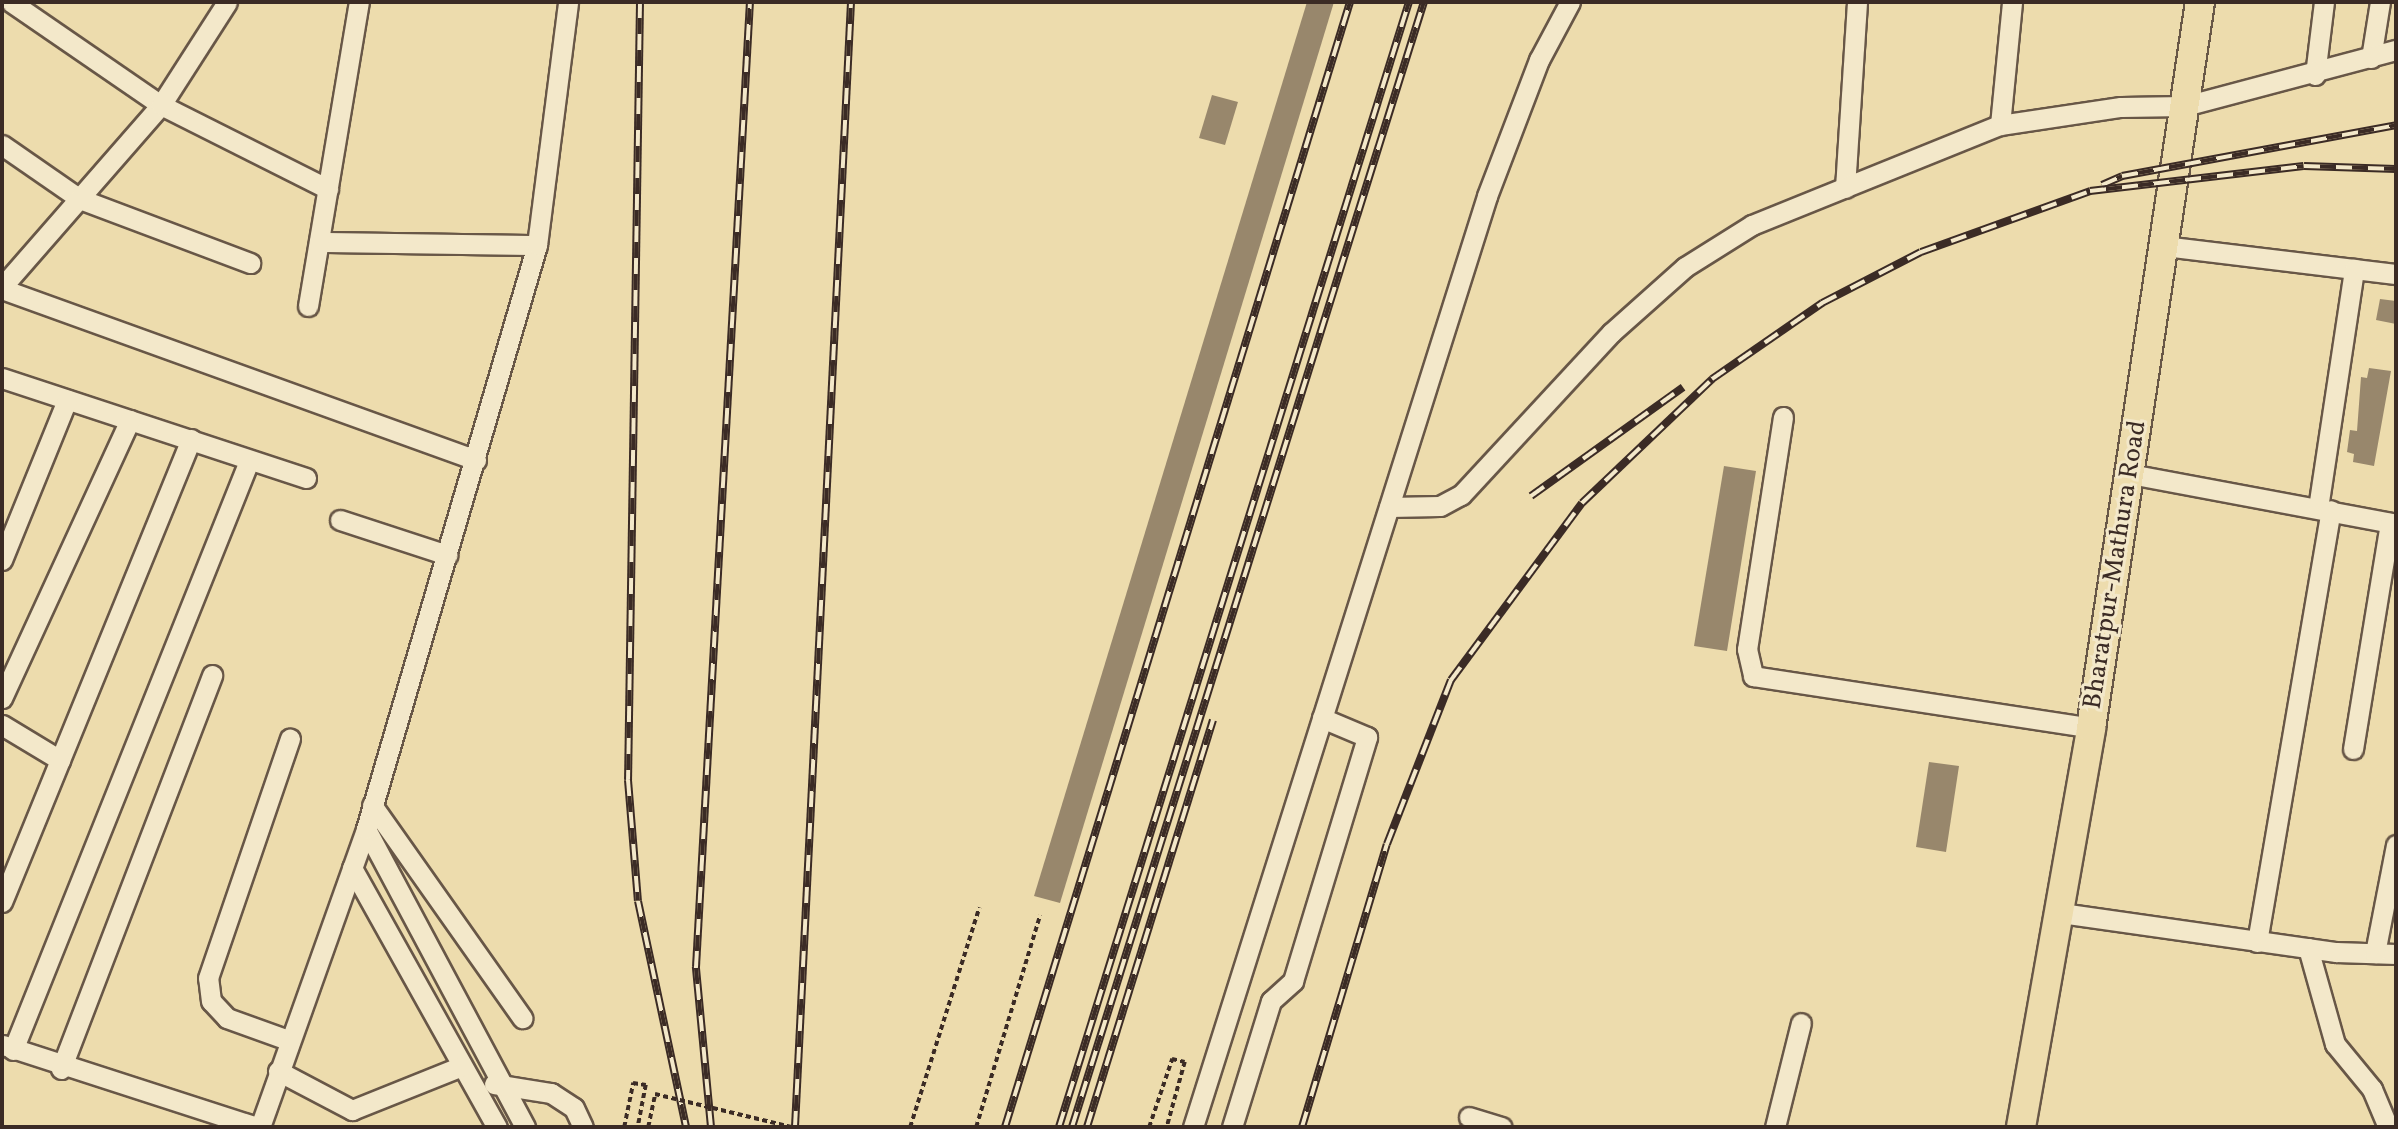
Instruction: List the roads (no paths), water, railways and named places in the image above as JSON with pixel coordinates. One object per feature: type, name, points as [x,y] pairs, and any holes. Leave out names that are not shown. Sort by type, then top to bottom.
[{"type":"highway","name":"Bharatpur-Mathura Road","points":[[2021,1127],[2062,913],[2200,2]]},
{"type":"street","points":[[11,2],[160,105],[328,189]]},
{"type":"street","points":[[227,2],[160,105],[2,288],[476,460]]},
{"type":"street","points":[[308,306],[359,2]]},
{"type":"street","points":[[250,461],[7,1047],[61,1069],[259,1127],[288,1040],[366,829],[537,245],[568,2]]},
{"type":"street","points":[[1194,1127],[1487,196],[1539,60],[1570,2]]},
{"type":"street","points":[[1845,188],[1857,2]]},
{"type":"street","points":[[2000,125],[2012,2]]},
{"type":"street","points":[[2315,75],[2324,2]]},
{"type":"street","points":[[2371,58],[2380,2]]},
{"type":"street","points":[[1389,507],[1440,506],[1461,495],[1611,333],[1685,267],[1752,225],[2000,125],[2121,107],[2185,106],[2315,75],[2396,50]]},
{"type":"street","points":[[2,145],[80,199],[250,263]]},
{"type":"street","points":[[319,242],[537,245]]},
{"type":"street","points":[[2164,246],[2396,274]]},
{"type":"street","points":[[2257,942],[2324,509],[2354,269]]},
{"type":"street","points":[[2,378],[306,478]]},
{"type":"street","points":[[2,561],[67,400]]},
{"type":"street","points":[[1783,417],[1747,649],[1753,676],[2091,728]]},
{"type":"street","points":[[2,698],[130,420]]},
{"type":"street","points":[[2,902],[191,439]]},
{"type":"street","points":[[2130,474],[2393,523],[2353,749]]},
{"type":"street","points":[[340,520],[446,555]]},
{"type":"street","points":[[61,1069],[212,675]]},
{"type":"street","points":[[1232,1127],[1271,1001],[1293,981],[1367,737],[1322,718]]},
{"type":"street","points":[[2,725],[60,760]]},
{"type":"street","points":[[288,1040],[227,1018],[211,1001],[208,978],[290,738]]},
{"type":"street","points":[[372,805],[522,1018]]},
{"type":"street","points":[[366,829],[525,1127]]},
{"type":"street","points":[[2375,953],[2396,845]]},
{"type":"street","points":[[352,868],[497,1127]]},
{"type":"street","points":[[2062,913],[2257,942],[2396,954]]},
{"type":"street","points":[[2308,948],[2335,1044],[2372,1089],[2388,1127]]},
{"type":"street","points":[[1774,1127],[1801,1023]]},
{"type":"street","points":[[278,1071],[352,1110],[462,1066]]},
{"type":"street","points":[[477,1092],[501,1081],[564,1100],[583,1127]]},
{"type":"street","points":[[1469,1117],[1502,1127]]},
{"type":"railway","points":[[640,2],[628,780],[638,901],[686,1127]]},
{"type":"railway","points":[[711,1127],[696,967],[750,2]]},
{"type":"railway","points":[[795,1127],[851,2]]},
{"type":"railway","points":[[1005,1127],[1350,2]]},
{"type":"railway","points":[[1059,1127],[1409,2]]},
{"type":"railway","points":[[1072,1127],[1424,2]]},
{"type":"railway","points":[[2102,185],[2122,176],[2396,125]]},
{"type":"railway","points":[[1302,1127],[1387,844],[1451,680],[1582,503],[1712,379],[1822,303],[1921,252],[2090,191],[2304,166],[2396,169]]},
{"type":"railway","points":[[1531,496],[1683,387]]},
{"type":"railway","points":[[1087,1127],[1213,720]]}]
